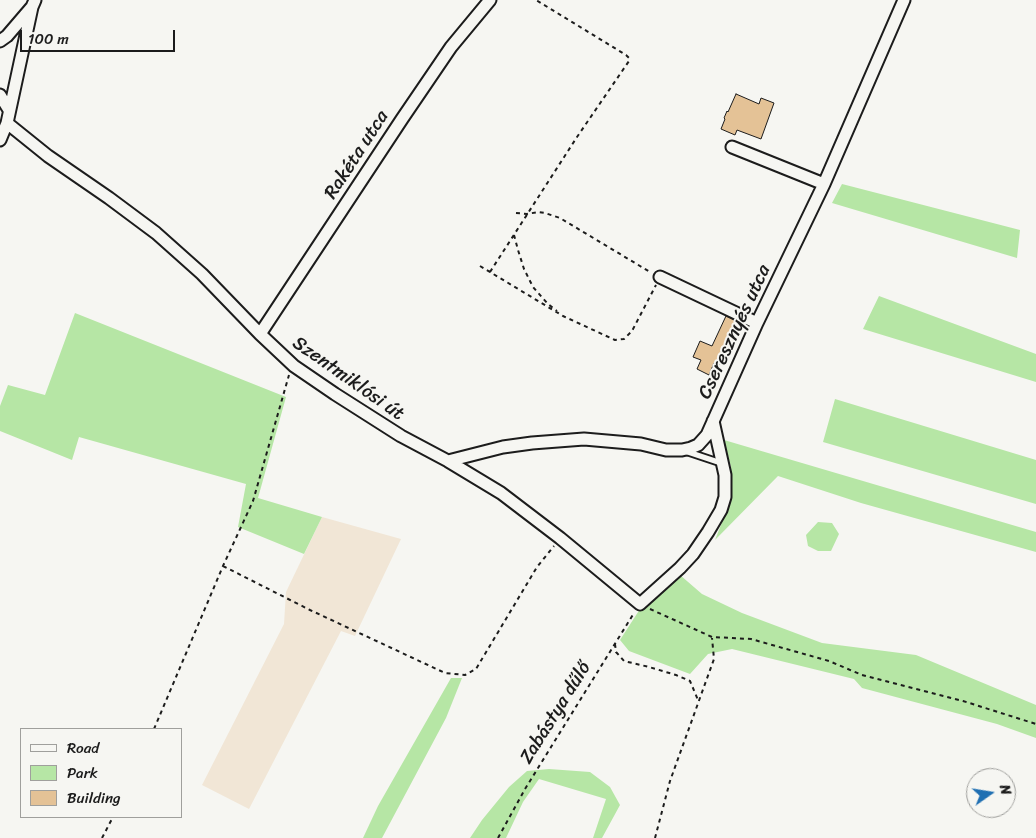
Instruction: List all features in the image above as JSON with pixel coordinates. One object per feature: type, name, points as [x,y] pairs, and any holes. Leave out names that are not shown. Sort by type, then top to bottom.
[{"type":"street","name":"Rakéta utca","points":[[260,334],[451,47],[490,0]]},
{"type":"street","name":"Cseresznyés utca","points":[[682,450],[698,445],[707,435],[824,184],[904,0]]},
{"type":"street","points":[[0,41],[7,36],[34,4]]},
{"type":"street","points":[[0,140],[7,123],[34,4]]},
{"type":"street","points":[[0,95],[9,110]]},
{"type":"street","name":"Szentmiklósi út","points":[[7,123],[48,156],[156,232],[202,274],[294,366],[401,436],[448,461],[501,493],[560,538],[640,604]]},
{"type":"street","points":[[732,147],[824,184]]},
{"type":"street","points":[[660,278],[758,323]]},
{"type":"street","points":[[640,604],[693,554],[721,510],[725,497],[725,475],[713,421]]},
{"type":"street","points":[[448,461],[503,447],[584,439],[641,444],[666,450],[682,450]]},
{"type":"lane","points":[[682,450],[723,463]]},
{"type":"path","points":[[490,272],[577,137],[626,67],[629,58],[626,54],[536,0]]},
{"type":"path","points":[[480,266],[563,316],[615,340],[624,339],[632,331],[660,278],[560,218],[538,212],[516,213]]},
{"type":"path","points":[[514,234],[524,269],[533,287],[548,304],[563,316]]},
{"type":"path","points":[[154,728],[223,566],[254,501],[290,374],[294,366]]},
{"type":"path","points":[[223,566],[310,610],[445,673],[465,675],[476,668],[537,567],[560,538]]},
{"type":"path","points":[[640,604],[712,637],[751,639],[829,661],[862,675],[963,701],[1036,724]]},
{"type":"path","name":"Zabástya dűlő","points":[[498,838],[525,789],[640,604]]},
{"type":"path","points":[[654,838],[670,780],[714,659],[712,637]]},
{"type":"path","points":[[615,644],[616,652],[624,661],[676,675],[690,681],[699,701]]},
{"type":"path","points":[[102,838],[112,818]]},
{"type":"shaded area","points":[[322,517],[401,539],[355,636],[341,631],[249,809],[202,785],[284,624],[286,592]]},
{"type":"green space","points":[[842,184],[1020,230],[1017,258],[832,203]]},
{"type":"green space","points":[[879,296],[1036,354],[1036,382],[863,329]]},
{"type":"green space","points":[[75,313],[286,397],[258,498],[322,517],[304,554],[238,527],[246,484],[79,437],[72,460],[0,431],[0,406],[8,385],[45,395]]},
{"type":"green space","points":[[835,399],[1036,460],[1036,504],[823,442]]},
{"type":"green space","points":[[724,440],[1036,532],[1036,552],[861,503],[778,476],[715,540],[730,502],[731,467]]},
{"type":"green space","points":[[818,522],[832,523],[839,534],[831,551],[818,551],[808,546],[806,535]]},
{"type":"green space","points":[[680,575],[702,594],[742,613],[822,643],[916,655],[1036,705],[1036,738],[997,724],[862,688],[854,679],[732,649],[708,654],[690,674],[629,651],[620,640],[640,609]]},
{"type":"green space","points":[[451,678],[462,678],[446,718],[382,838],[363,838],[378,806]]},
{"type":"green space","points":[[549,769],[590,772],[610,787],[620,805],[602,838],[593,838],[606,799],[539,779],[523,802],[506,838],[470,838],[509,787],[527,771]]},
{"type":"building","points":[[736,94],[759,104],[761,98],[774,103],[761,139],[737,130],[735,135],[721,129],[727,111]]},
{"type":"building","points":[[726,316],[742,324],[724,364],[721,362],[719,365],[714,363],[709,375],[697,369],[701,360],[693,357],[700,341],[712,346]]}]
